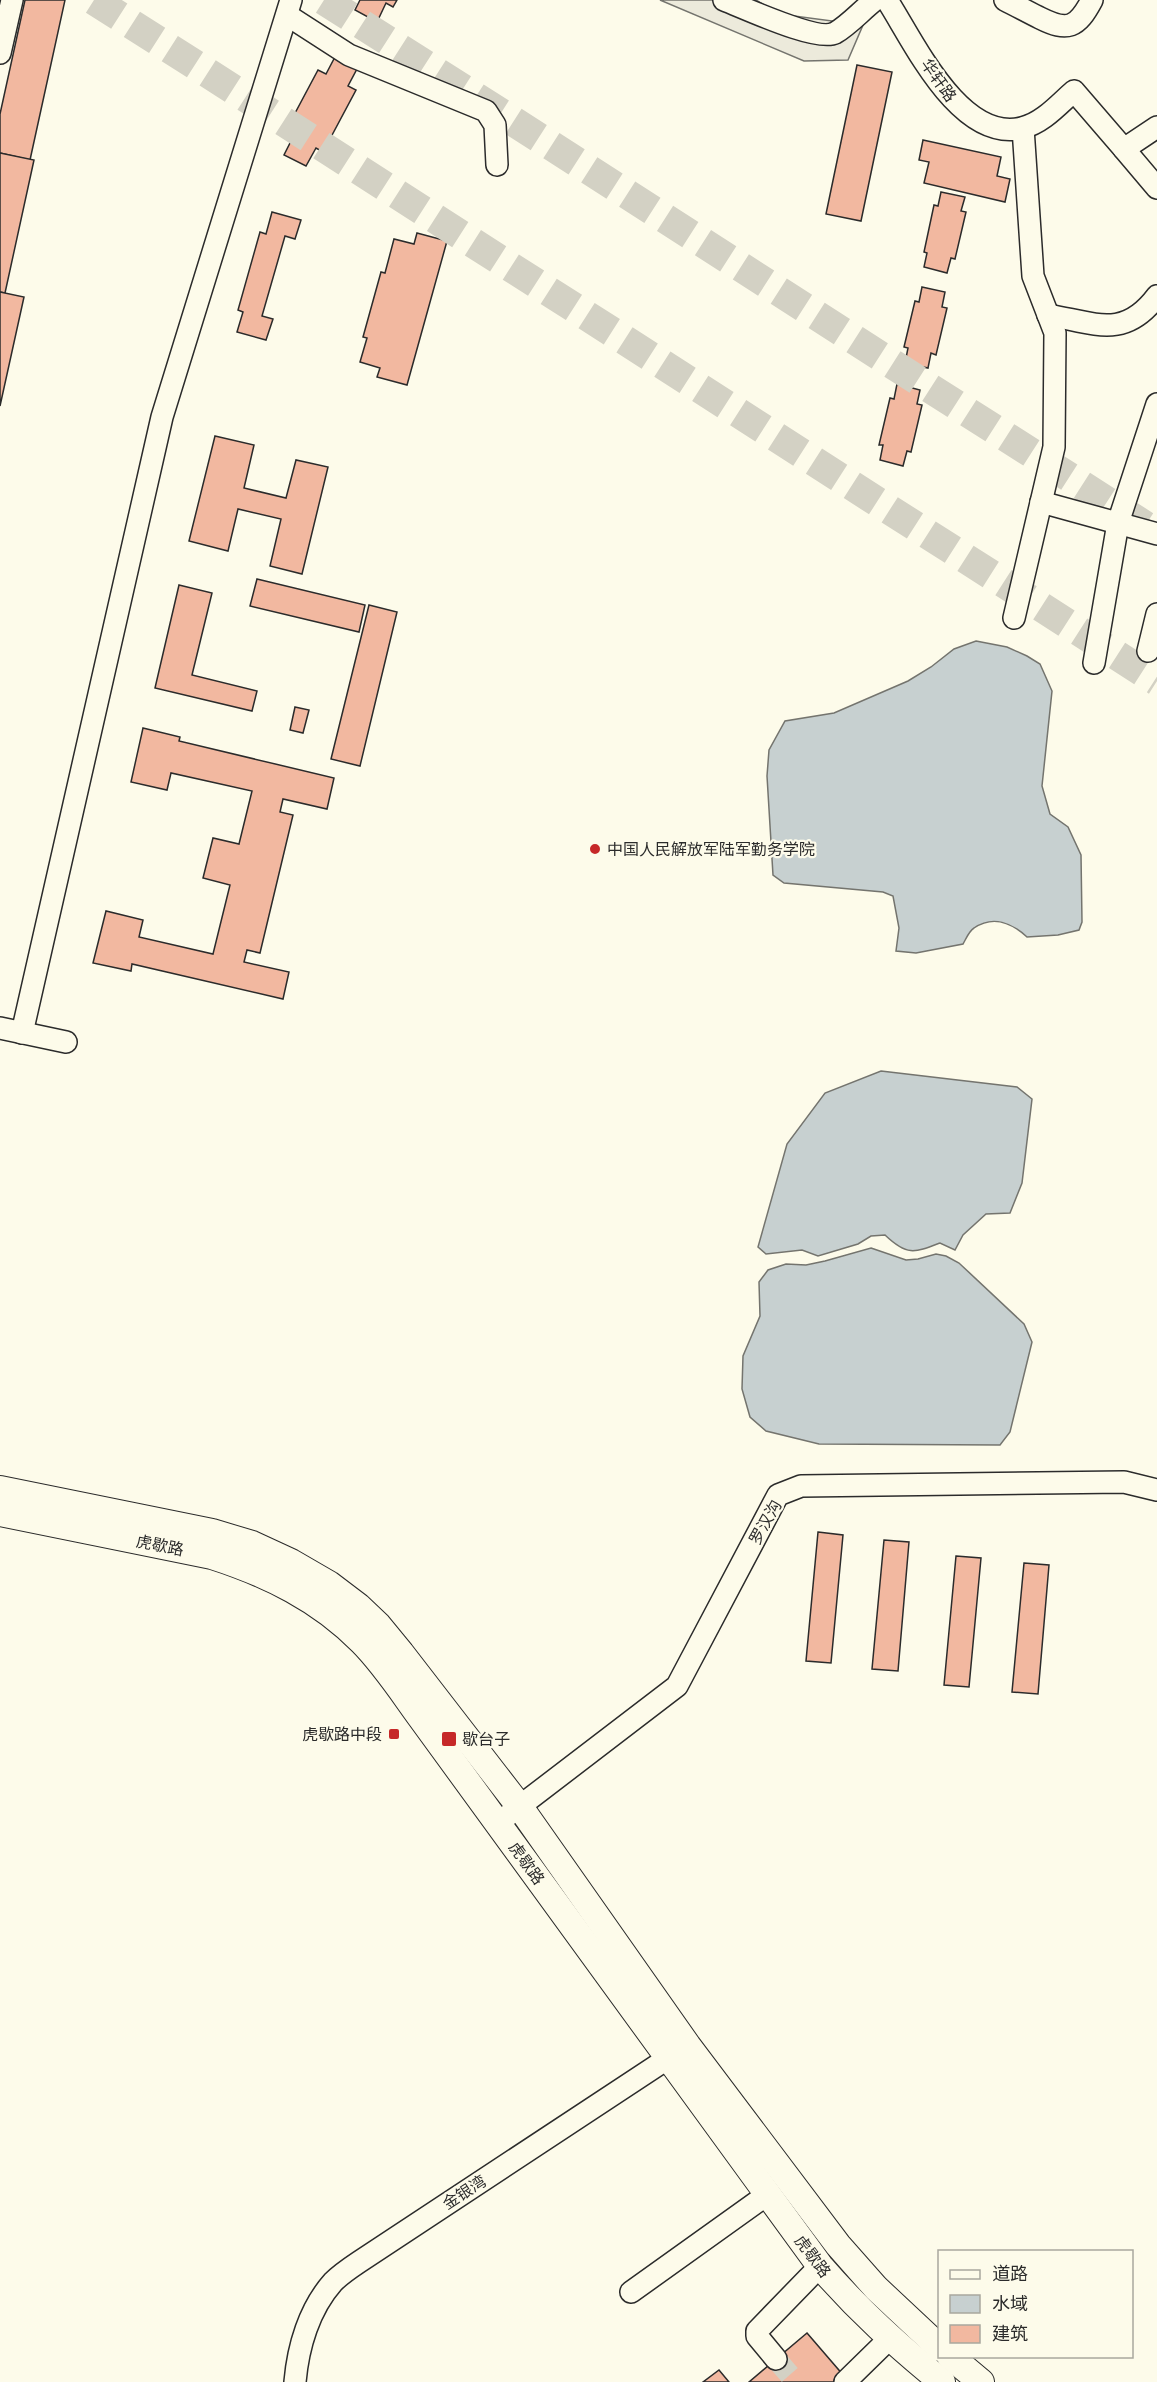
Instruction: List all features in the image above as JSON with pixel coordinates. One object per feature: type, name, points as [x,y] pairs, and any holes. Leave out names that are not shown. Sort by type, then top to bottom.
[{"type":"main road","name":"虎歇路","points":[[0,1489],[222,1535],[252,1544],[291,1562],[329,1584],[378,1624],[520,1807],[768,2194],[820,2266],[854,2305],[889,2339],[942,2382]]},
{"type":"main road","name":"虎歇路","points":[[0,1513],[212,1556],[245,1566],[280,1581],[313,1600],[362,1642],[498,1823],[678,2052],[838,2245],[876,2288],[938,2347]]},
{"type":"main road","points":[[952,2358],[981,2382]]},
{"type":"street","points":[[0,53],[12,0]]},
{"type":"street","points":[[734,2],[784,24],[825,36],[835,33],[875,0]]},
{"type":"street","name":"华轩路","points":[[887,0],[944,90],[959,107],[977,120],[1003,130],[1023,128]]},
{"type":"street","points":[[1006,0],[1057,27],[1073,25],[1084,16],[1092,0]]},
{"type":"street","points":[[22,1032],[162,417],[289,7],[349,55],[486,111],[495,125],[497,165]]},
{"type":"street","points":[[1014,618],[1054,447],[1054,333],[1033,276],[1023,128],[1044,117],[1074,91],[1157,188]]},
{"type":"street","points":[[1124,149],[1157,127]]},
{"type":"street","points":[[1048,315],[1115,327],[1145,313],[1157,296]]},
{"type":"street","points":[[1094,663],[1118,523],[1157,404]]},
{"type":"street","points":[[1041,502],[1157,534]]},
{"type":"street","points":[[1148,651],[1157,614]]},
{"type":"street","points":[[0,1028],[66,1042]]},
{"type":"street","name":"罗汉沟","points":[[498,1823],[677,1686],[778,1495],[801,1486],[1124,1482],[1157,1490]]},
{"type":"street","name":"金银湾","points":[[295,2382],[297,2363],[306,2328],[318,2304],[334,2282],[359,2262],[678,2052]]},
{"type":"street","points":[[630,2292],[768,2194]]},
{"type":"street","points":[[776,2359],[757,2336],[757,2331],[820,2266]]},
{"type":"street","points":[[845,2382],[889,2339]]},
{"type":"shaded area","points":[[660,0],[756,0],[779,14],[863,25],[848,60],[804,61]]},
{"type":"water","points":[[976,641],[1007,647],[1040,664],[1052,691],[1042,786],[1050,814],[1068,827],[1081,855],[1082,922],[1079,930],[1058,935],[1027,937],[1002,922],[988,922],[972,929],[963,944],[916,953],[896,951],[899,928],[893,896],[883,892],[784,883],[773,875],[767,776],[769,750],[785,721],[834,713],[908,681],[954,649]]},
{"type":"water","points":[[881,1071],[1017,1087],[1032,1099],[1022,1183],[1010,1213],[986,1214],[963,1235],[955,1250],[940,1243],[911,1251],[899,1247],[885,1235],[871,1236],[858,1244],[818,1256],[802,1250],[766,1254],[758,1247],[787,1144],[825,1093]]},
{"type":"water","points":[[871,1248],[906,1260],[936,1254],[946,1256],[959,1263],[1024,1324],[1032,1342],[1010,1432],[1000,1445],[819,1444],[766,1431],[750,1417],[742,1389],[743,1356],[760,1316],[759,1282],[768,1270],[786,1264],[806,1265]]},
{"type":"building","points":[[25,0],[65,0],[30,160],[0,153],[0,114]]},
{"type":"building","points":[[360,0],[397,0],[393,7],[386,3],[377,22],[355,10]]},
{"type":"building","points":[[336,55],[358,67],[348,86],[356,90],[323,152],[316,148],[306,166],[284,155],[293,137],[285,132],[318,70],[326,74]]},
{"type":"building","points":[[857,65],[892,72],[861,221],[826,214]]},
{"type":"building","points":[[923,140],[1001,157],[997,176],[1010,179],[1005,202],[924,183],[929,162],[919,160]]},
{"type":"building","points":[[0,153],[34,160],[5,293],[0,292]]},
{"type":"building","points":[[941,192],[965,197],[961,211],[966,212],[955,259],[951,258],[947,273],[924,267],[927,253],[924,252],[934,205],[938,206]]},
{"type":"building","points":[[272,212],[301,220],[295,239],[285,236],[262,316],[273,319],[266,340],[237,332],[243,312],[238,310],[260,232],[266,234]]},
{"type":"building","points":[[417,233],[447,241],[407,385],[377,377],[380,368],[360,362],[367,338],[363,337],[381,272],[385,273],[394,239],[414,244]]},
{"type":"building","points":[[922,287],[945,292],[942,307],[947,308],[936,355],[931,353],[928,368],[905,363],[908,348],[904,347],[915,301],[919,302]]},
{"type":"building","points":[[0,292],[24,297],[0,406]]},
{"type":"building","points":[[897,384],[920,390],[917,404],[922,405],[911,452],[907,451],[903,466],[880,460],[883,445],[879,445],[890,398],[894,399]]},
{"type":"building","points":[[215,436],[254,445],[244,488],[286,498],[296,460],[328,467],[302,574],[270,566],[281,519],[238,509],[228,551],[189,541]]},
{"type":"building","points":[[257,579],[365,605],[359,632],[250,606]]},
{"type":"building","points":[[179,585],[212,593],[192,675],[257,691],[252,711],[155,688]]},
{"type":"building","points":[[369,605],[397,612],[360,766],[331,759]]},
{"type":"building","points":[[295,707],[309,710],[303,733],[290,730]]},
{"type":"building","points":[[143,728],[180,737],[179,741],[334,778],[327,809],[283,799],[280,812],[293,815],[260,953],[247,950],[244,962],[289,972],[283,999],[132,964],[131,971],[93,963],[106,911],[143,920],[139,937],[213,954],[230,885],[203,878],[213,838],[239,844],[252,791],[171,773],[167,790],[131,782]]},
{"type":"building","points":[[818,1532],[843,1535],[831,1663],[806,1661]]},
{"type":"building","points":[[884,1540],[909,1542],[898,1671],[872,1669]]},
{"type":"building","points":[[956,1556],[981,1558],[969,1687],[944,1685]]},
{"type":"building","points":[[1024,1563],[1049,1565],[1038,1694],[1012,1692]]},
{"type":"building","points":[[807,2333],[844,2376],[837,2382],[749,2382]]},
{"type":"building","points":[[719,2370],[729,2382],[703,2382]]},
{"type":"tunnel","points":[[94,0],[1157,681]]},
{"type":"tunnel","points":[[324,0],[1147,527]]},
{"type":"tunnel","points":[[776,2359],[796,2382]]},
{"type":"place","name":"中国人民解放军陆军勤务学院","points":[[595,849]]},
{"type":"place","name":"虎歇路中段","points":[[394,1734]]},
{"type":"place","name":"歇台子","points":[[449,1739]]}]
